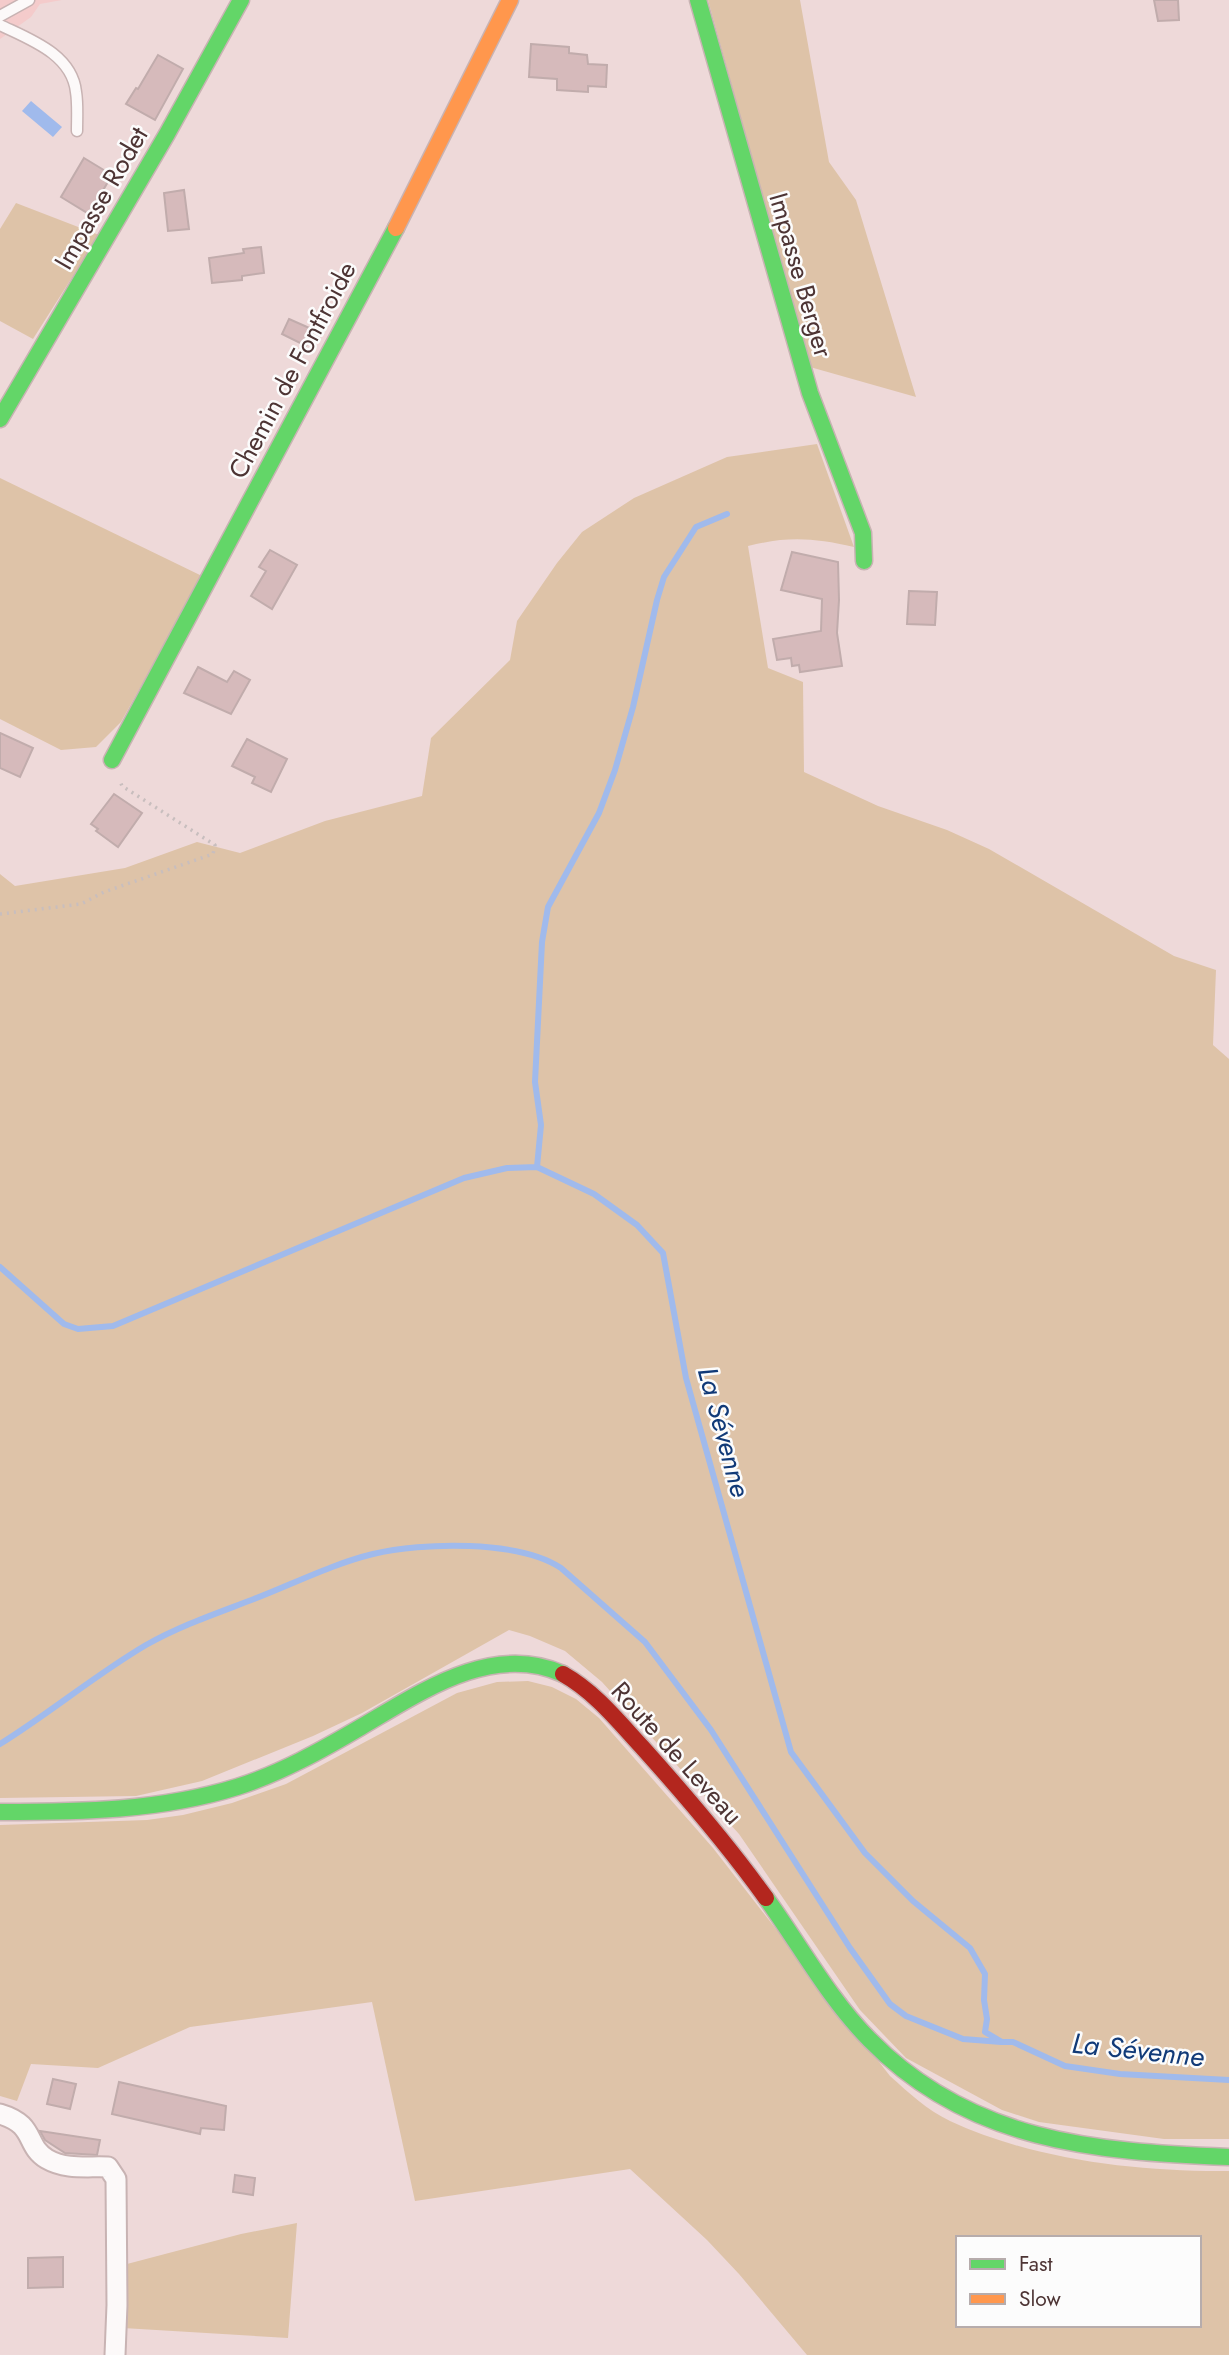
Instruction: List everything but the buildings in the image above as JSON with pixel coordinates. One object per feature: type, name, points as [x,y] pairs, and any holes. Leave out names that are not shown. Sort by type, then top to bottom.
[{"type":"street","name":"Impasse Rodet","points":[[0,419],[167,134],[241,0]]},
{"type":"street","name":"Chemin de Fontfroide","points":[[112,760],[410,201],[510,0]]},
{"type":"street","name":"Impasse Berger","points":[[698,0],[810,393],[863,533],[864,561]]},
{"type":"street","name":"Route de Leveau","points":[[0,1812],[106,1811],[202,1796],[242,1785],[296,1763],[413,1698],[477,1668],[500,1663],[529,1663],[551,1668],[590,1693],[666,1773],[729,1846],[869,2039],[918,2082],[971,2113],[1046,2139],[1130,2153],[1229,2157]]},
{"type":"street","points":[[0,2114],[23,2124],[36,2148],[46,2158],[67,2166],[108,2167],[116,2179],[115,2355]]},
{"type":"lane","points":[[0,16],[29,0]]},
{"type":"lane","points":[[0,25],[42,46],[64,64],[72,75],[76,90],[77,131]]},
{"type":"path","points":[[0,914],[81,904],[104,892],[213,854],[215,845],[122,786],[112,760]]},
{"type":"shaded area","points":[[0,0],[62,0],[40,4],[31,17],[0,39]]},
{"type":"shaded area","points":[[708,0],[800,0],[829,162],[856,200],[916,397],[810,367]]},
{"type":"shaded area","points":[[16,203],[99,235],[33,339],[0,321],[0,229]]},
{"type":"shaded area","points":[[817,444],[854,547],[801,539],[748,546],[768,668],[803,682],[804,772],[878,806],[947,830],[989,849],[1174,956],[1216,970],[1213,1045],[1229,1059],[1229,2139],[1164,2139],[1039,2122],[1002,2110],[906,2058],[860,2010],[739,1834],[602,1682],[565,1651],[509,1630],[362,1713],[202,1781],[136,1796],[0,1798],[0,874],[15,886],[125,868],[197,842],[240,853],[325,821],[422,796],[431,738],[510,660],[517,621],[582,532],[634,498],[727,457]]},
{"type":"shaded area","points":[[0,478],[202,576],[121,722],[96,747],[61,750],[0,719]]},
{"type":"shaded area","points":[[528,1681],[552,1687],[576,1699],[599,1718],[713,1848],[890,2076],[934,2112],[982,2134],[1051,2154],[1123,2166],[1229,2171],[1229,2355],[807,2355],[707,2240],[630,2169],[415,2201],[372,2002],[190,2027],[98,2068],[31,2064],[17,2101],[0,2096],[0,1825],[147,1820],[183,1815],[232,1803],[286,1784],[457,1693],[497,1682]]},
{"type":"shaded area","points":[[297,2223],[288,2338],[123,2328],[127,2264],[241,2234]]},
{"type":"water","points":[[31,101],[62,127],[53,137],[22,111]]},
{"type":"waterway","points":[[537,1167],[541,1125],[535,1082],[542,942],[548,907],[599,813],[615,770],[664,577],[696,527],[727,514]]},
{"type":"waterway","name":"La Sévenne","points":[[0,1267],[64,1324],[78,1329],[113,1326],[464,1178],[507,1168],[537,1167],[594,1194],[637,1225],[663,1253],[686,1378],[791,1752],[865,1853],[913,1901],[970,1948],[985,1974],[985,2032],[1002,2042],[1013,2042],[1065,2066],[1120,2074],[1229,2080]]},
{"type":"waterway","points":[[0,1744],[159,1638],[343,1563],[373,1554],[417,1547],[470,1546],[521,1552],[561,1568],[645,1642],[711,1730],[850,1948],[890,2004],[906,2016],[963,2039],[1001,2042]]},
{"type":"traffic: fast","points":[[0,419],[167,134],[241,0]]},
{"type":"traffic: fast","points":[[698,0],[810,393],[863,533],[864,561]]},
{"type":"traffic: fast","points":[[112,760],[396,228]]},
{"type":"traffic: fast","points":[[0,1812],[120,1808],[208,1795],[285,1768],[408,1699],[458,1675],[484,1667],[510,1664],[536,1666],[563,1674]]},
{"type":"traffic: fast","points":[[766,1898],[855,2024],[908,2074],[949,2100],[992,2120],[1036,2134],[1082,2144],[1130,2151],[1229,2157]]},
{"type":"traffic: slow","points":[[396,228],[510,0]]},
{"type":"traffic: jam","points":[[563,1674],[596,1698],[624,1727],[706,1821],[766,1898]]}]
